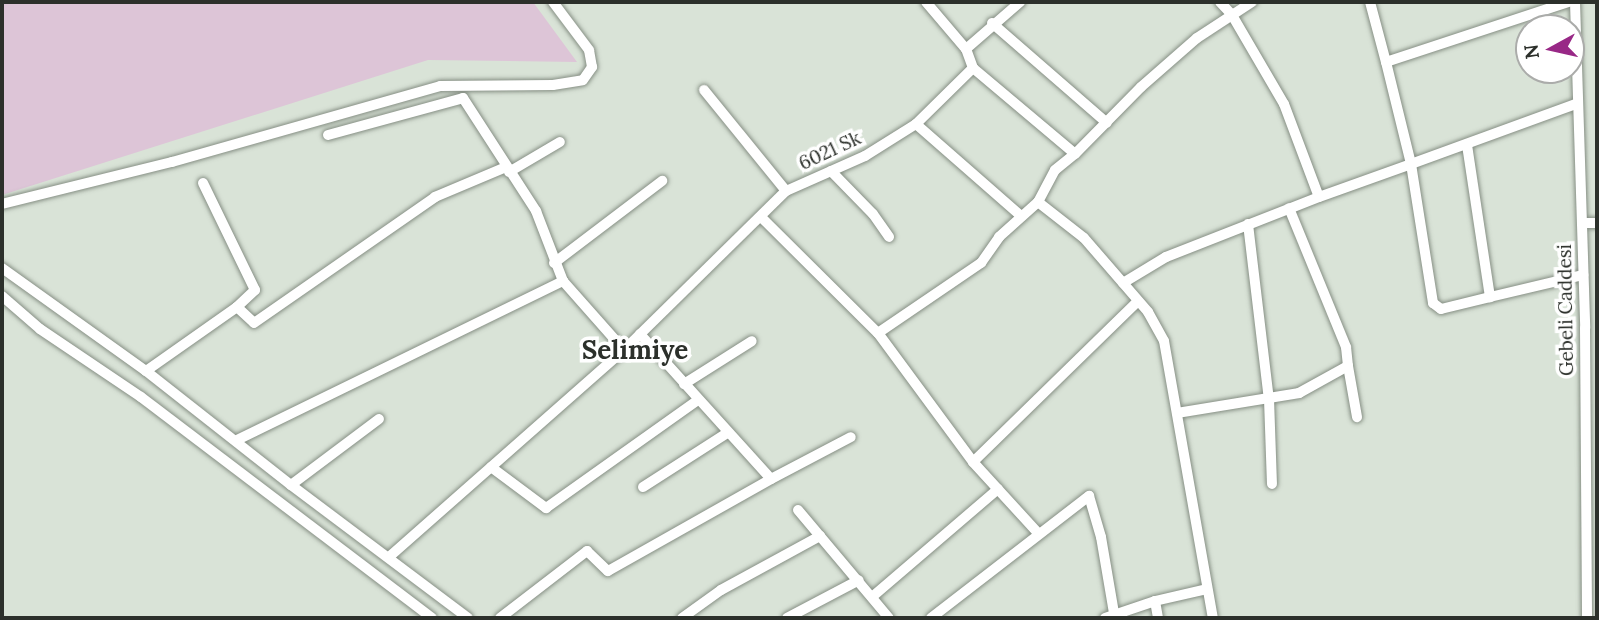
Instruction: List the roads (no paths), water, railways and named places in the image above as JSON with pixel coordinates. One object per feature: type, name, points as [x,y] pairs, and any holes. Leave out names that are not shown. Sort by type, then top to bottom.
[{"type":"street","points":[[2,204],[191,157],[440,86],[553,85],[583,80],[592,67],[589,50],[553,2]]},
{"type":"street","points":[[926,2],[966,49],[973,68],[1076,154]]},
{"type":"street","points":[[1220,2],[1231,15],[1284,104],[1319,197]]},
{"type":"street","points":[[878,332],[981,263],[999,237],[1038,202],[1055,170],[1076,154],[1141,87],[1197,38],[1252,2]]},
{"type":"street","points":[[1370,2],[1411,164],[1433,303],[1441,309],[1583,275]]},
{"type":"street","points":[[1386,62],[1568,2]]},
{"type":"street","name":"Gebeli Caddesi","points":[[1575,2],[1576,104],[1585,328],[1584,448],[1591,512],[1587,618]]},
{"type":"street","points":[[966,49],[1012,4]]},
{"type":"street","points":[[992,23],[1107,123]]},
{"type":"street","name":"6021 Sk","points":[[389,557],[624,350],[743,232],[762,218],[786,191],[865,156],[916,124],[973,68]]},
{"type":"street","points":[[704,90],[786,191]]},
{"type":"street","points":[[328,135],[463,99],[536,211],[562,281],[624,350]]},
{"type":"street","points":[[1123,283],[1166,257],[1248,224],[1576,104]]},
{"type":"street","points":[[916,124],[1021,216]]},
{"type":"street","points":[[237,307],[254,323],[435,197],[508,169],[560,142]]},
{"type":"street","points":[[1467,145],[1490,297]]},
{"type":"street","points":[[831,171],[873,214],[889,237]]},
{"type":"street","points":[[554,263],[662,181]]},
{"type":"street","points":[[146,371],[237,307],[255,290],[203,183]]},
{"type":"street","points":[[1038,202],[1084,238],[1148,312],[1164,341],[1213,618]]},
{"type":"street","points":[[1289,208],[1346,347],[1357,417]]},
{"type":"street","points":[[762,218],[878,332],[972,462],[1038,533]]},
{"type":"street","points":[[1582,223],[1597,223]]},
{"type":"street","points":[[1248,224],[1269,399],[1272,484]]},
{"type":"street","points":[[2,268],[146,371],[291,485],[468,618]]},
{"type":"street","points":[[237,440],[562,281]]},
{"type":"street","points":[[2,296],[40,329],[141,397],[432,618]]},
{"type":"street","points":[[972,462],[1137,302]]},
{"type":"street","points":[[1585,328],[1597,325]]},
{"type":"street","points":[[640,334],[771,479]]},
{"type":"street","points":[[684,384],[752,341]]},
{"type":"street","points":[[1177,413],[1298,393],[1348,366]]},
{"type":"street","points":[[491,467],[546,509],[698,400]]},
{"type":"street","points":[[291,485],[379,419]]},
{"type":"street","points":[[643,487],[727,433]]},
{"type":"street","points":[[500,618],[587,551],[608,571],[851,437]]},
{"type":"street","points":[[1584,448],[1597,448]]},
{"type":"street","points":[[872,597],[998,489]]},
{"type":"street","points":[[931,618],[1089,496],[1101,537],[1109,616],[1155,601],[1207,589]]},
{"type":"street","points":[[798,510],[889,618]]},
{"type":"street","points":[[682,618],[721,590],[820,536]]},
{"type":"street","points":[[787,618],[859,580]]},
{"type":"street","points":[[1155,601],[1158,618]]},
{"type":"district","name":"Selimiye","points":[[635,350]]}]
